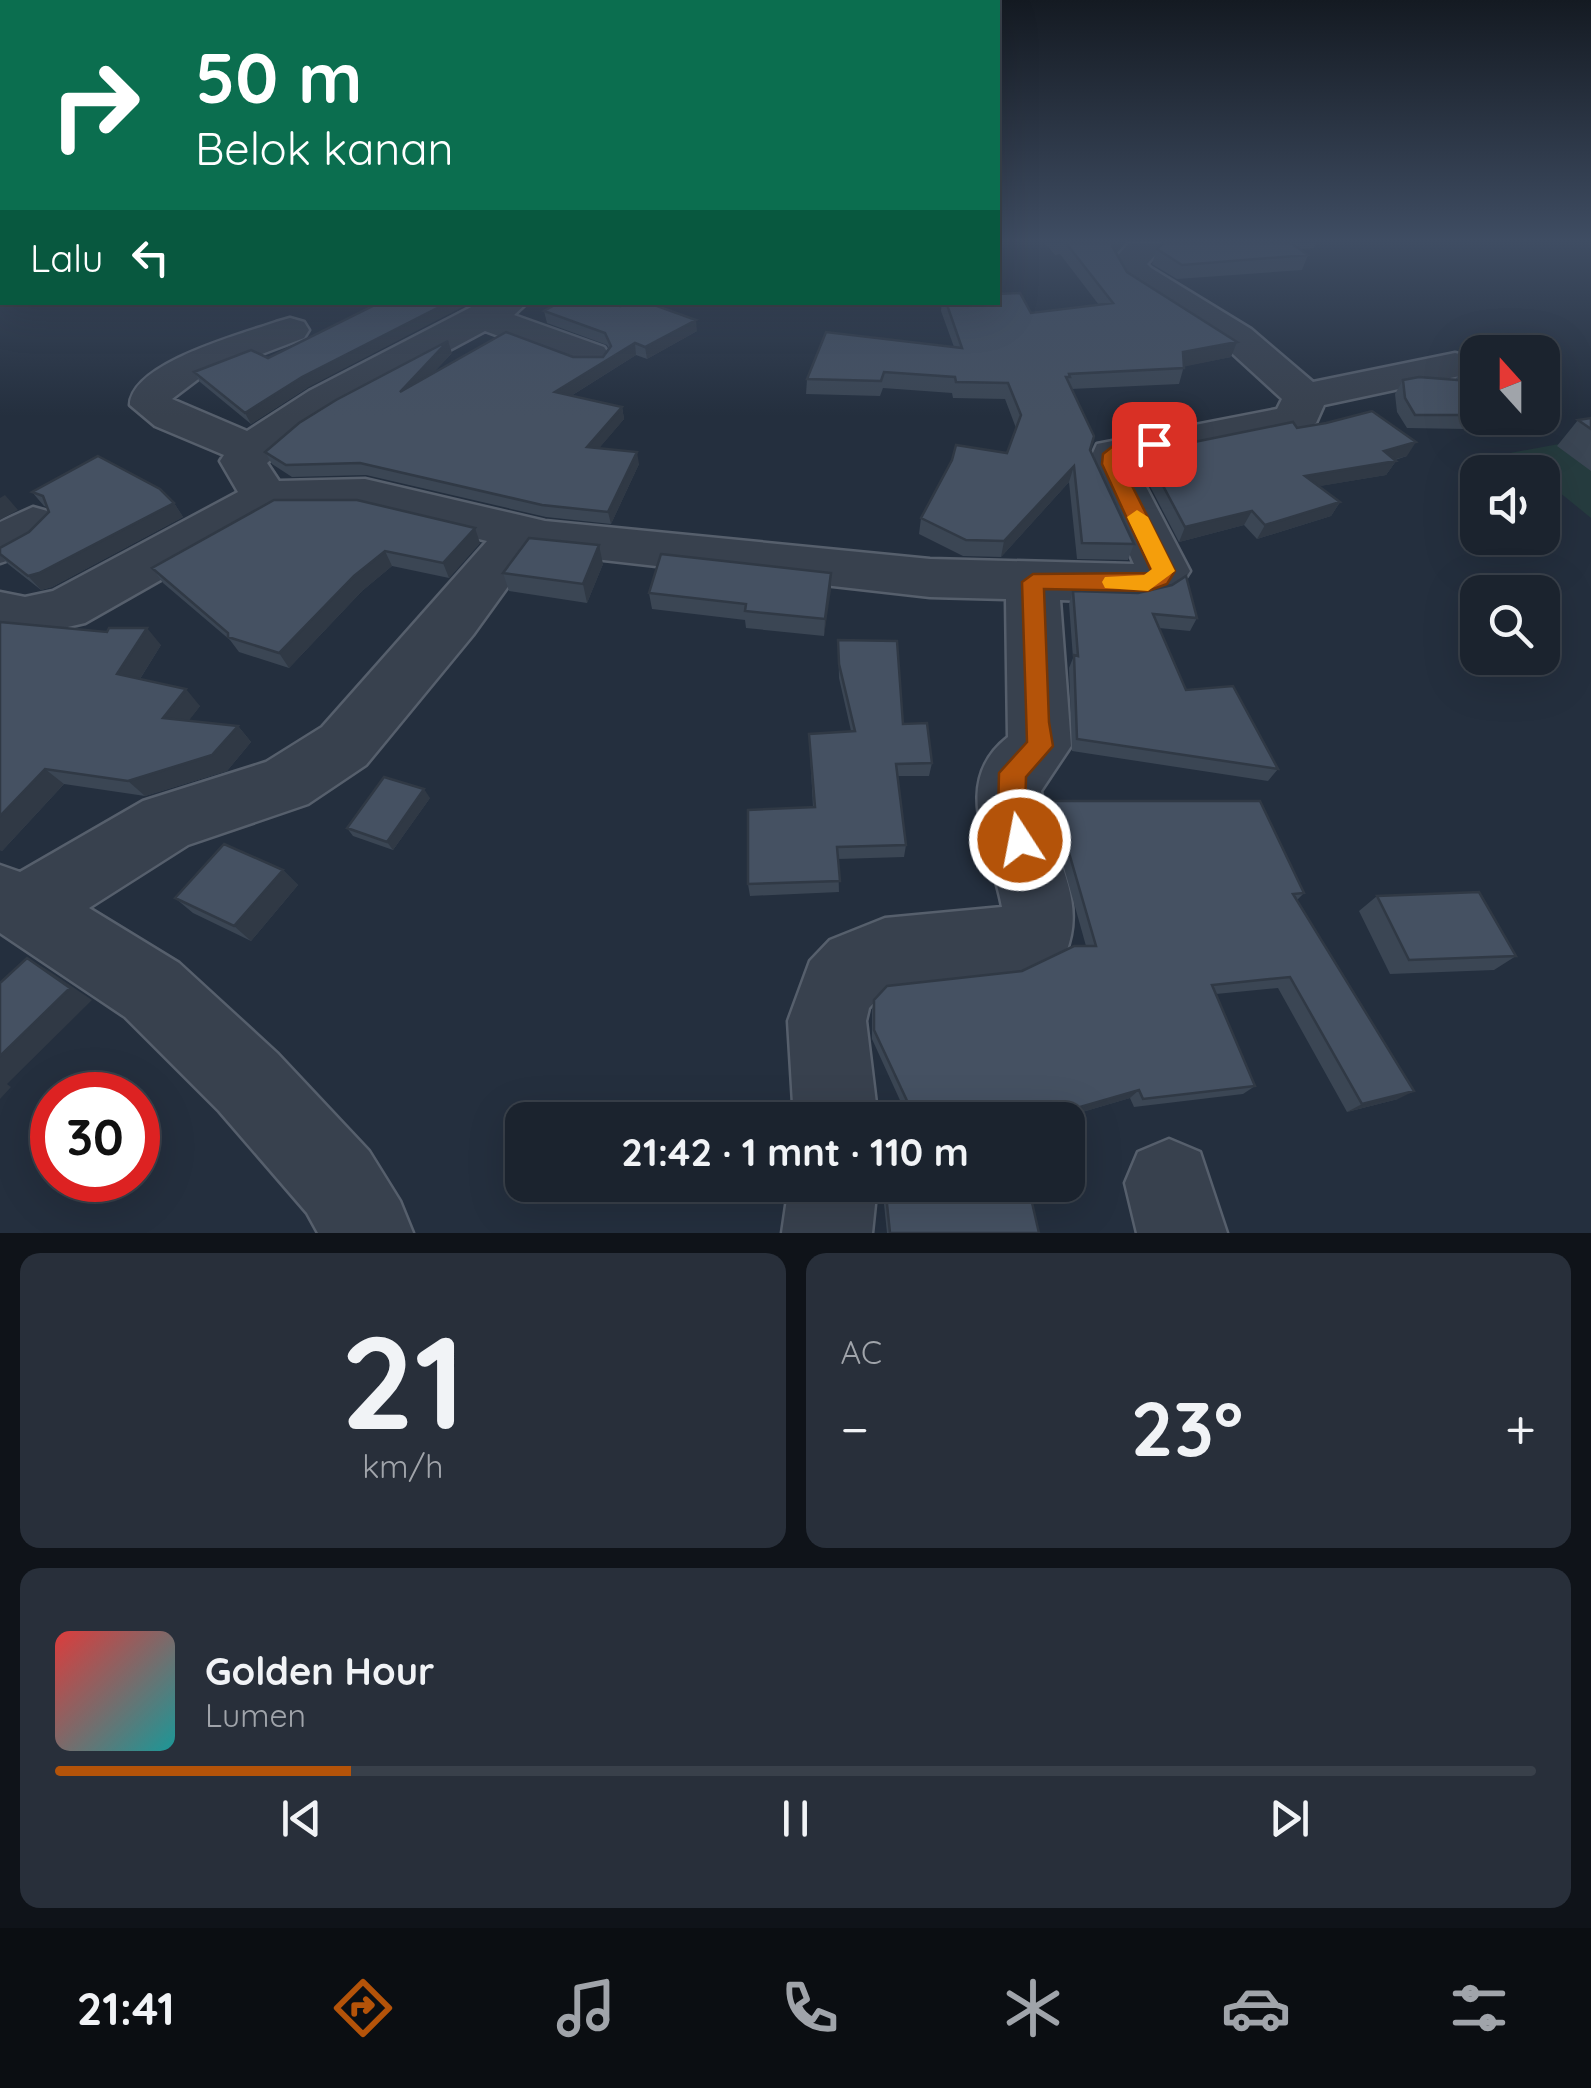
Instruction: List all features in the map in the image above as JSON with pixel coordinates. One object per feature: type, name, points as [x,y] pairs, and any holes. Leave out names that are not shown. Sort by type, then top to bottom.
[{"type":"street","points":[[1178,301],[1237,337],[1304,396]]},
{"type":"street","points":[[266,499],[243,461],[252,450],[292,420],[497,310],[590,356]]},
{"type":"street","points":[[252,450],[170,417],[151,405],[151,395],[187,368],[290,330]]},
{"type":"street","points":[[1304,396],[1454,365]]},
{"type":"street","points":[[0,612],[26,617],[66,609],[266,499],[335,492],[365,494],[520,534],[930,578],[1148,583],[1164,571],[1111,464],[1113,454],[1289,420],[1302,414],[1304,396]]},
{"type":"street","points":[[12,903],[167,822],[284,784],[344,746],[453,620],[520,534]]},
{"type":"street","points":[[834,1102],[826,1023],[840,979],[856,966],[892,955],[936,947],[1027,940],[1039,930],[1038,898],[1012,814],[1010,788],[1012,773],[1040,746],[1033,582]]},
{"type":"street","points":[[12,903],[152,990],[248,1082],[338,1182],[368,1233]]},
{"type":"street","points":[[828,1233],[831,1202]]},
{"type":"green space","points":[[1591,438],[1591,518],[1560,493],[1560,455],[1510,453]]},
{"type":"building","points":[[1000,301],[1024,301],[1031,313],[1113,303],[1111,301],[1172,301],[1237,342],[1183,352],[1184,368],[1066,377],[1094,436],[1090,450],[1134,544],[1082,543],[1074,466],[1004,541],[966,540],[921,518],[956,445],[1007,453],[1021,415],[1008,383],[956,382],[955,377],[884,372],[881,381],[807,379],[826,332],[962,348],[947,305],[1000,305]]},
{"type":"building","points":[[375,305],[443,305],[302,377],[245,413],[194,372],[251,350],[268,358]]},
{"type":"building","points":[[555,305],[654,305],[696,320],[645,347],[635,343],[555,392],[622,407],[587,447],[637,452],[608,512],[542,505],[360,463],[286,465],[265,452],[299,423],[336,400],[448,341],[400,392],[506,332],[573,357],[603,357],[611,346],[605,333],[544,311]]},
{"type":"building","points":[[1419,377],[1460,380],[1460,415],[1415,415],[1405,398],[1403,380]]},
{"type":"building","points":[[1372,411],[1416,442],[1384,451],[1396,461],[1305,476],[1340,502],[1265,525],[1252,511],[1185,527],[1145,452],[1293,422],[1297,428],[1326,423]]},
{"type":"building","points":[[1591,418],[1591,429],[1578,420]]},
{"type":"building","points":[[98,456],[160,489],[174,503],[28,576],[0,554],[0,548],[29,532],[49,512],[43,496],[32,492]]},
{"type":"building","points":[[274,500],[357,500],[475,528],[443,563],[385,551],[354,576],[279,653],[228,637],[152,568]]},
{"type":"building","points":[[529,538],[599,545],[583,584],[503,573]]},
{"type":"building","points":[[661,554],[831,573],[825,619],[745,611],[746,604],[649,593]]},
{"type":"building","points":[[1186,576],[1197,618],[1153,614],[1186,690],[1233,686],[1278,769],[1077,739],[1074,655],[1078,656],[1073,591],[1138,593],[1172,585]]},
{"type":"building","points":[[0,622],[107,632],[109,628],[147,628],[117,674],[186,689],[163,718],[238,726],[212,755],[128,781],[45,769],[0,816]]},
{"type":"building","points":[[838,640],[897,641],[903,724],[927,723],[932,763],[896,764],[906,845],[837,847],[840,881],[748,884],[748,810],[815,807],[809,734],[855,731],[839,664]]},
{"type":"building","points":[[384,777],[424,789],[387,842],[347,828]]},
{"type":"building","points":[[1054,801],[1260,801],[1304,893],[1293,894],[1414,1091],[1362,1104],[1290,977],[1212,985],[1255,1086],[1143,1099],[1139,1090],[1085,1106],[1085,1102],[908,1102],[874,1030],[874,1000],[887,986],[1022,971],[1074,946],[1096,946]]},
{"type":"building","points":[[224,844],[283,870],[234,926],[175,898]]},
{"type":"building","points":[[1479,892],[1516,956],[1409,960],[1377,896]]},
{"type":"building","points":[[27,958],[70,988],[0,1056],[0,983]]},
{"type":"building","points":[[887,1202],[1032,1202],[1039,1233],[890,1233]]},
{"type":"slow traffic","points":[[1113,582],[1148,583],[1164,571],[1137,517]]},
{"type":"route","points":[[1020,840],[1012,814],[1012,773],[1040,746],[1033,582],[1148,583],[1159,578],[1164,571],[1111,464],[1113,454],[1120,450],[1154,444]]}]
